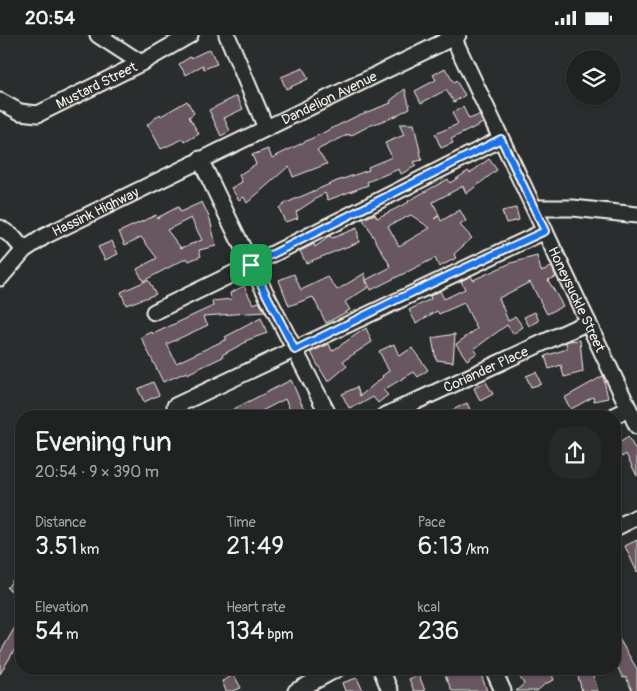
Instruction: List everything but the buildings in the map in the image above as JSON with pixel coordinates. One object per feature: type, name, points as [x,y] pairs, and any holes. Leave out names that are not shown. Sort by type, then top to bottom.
[{"type":"street","points":[[98,35],[141,63]]},
{"type":"street","name":"Mustard Street","points":[[0,101],[20,112],[38,114],[141,63],[190,35]]},
{"type":"street","points":[[227,35],[266,127]]},
{"type":"street","name":"Dandelion Avenue","points":[[200,159],[445,38]]},
{"type":"street","name":"Honeysuckle Street","points":[[445,38],[501,139],[637,426]]},
{"type":"street","points":[[154,312],[501,139]]},
{"type":"street","points":[[200,159],[251,265],[326,410]]},
{"type":"street","name":"Hassink Highway","points":[[0,278],[24,250],[45,236],[200,159]]},
{"type":"street","points":[[535,208],[573,209],[637,215]]},
{"type":"street","points":[[0,228],[13,237],[24,250]]},
{"type":"street","points":[[175,406],[545,231]]},
{"type":"street","name":"Coriander Place","points":[[397,410],[588,322]]},
{"type":"street","points":[[621,413],[629,409]]},
{"type":"street","points":[[621,525],[637,517]]},
{"type":"street","points":[[296,691],[326,675]]},
{"type":"street","points":[[384,675],[390,691]]},
{"type":"street","points":[[496,675],[503,691]]},
{"type":"route","points":[[501,139],[545,231],[398,299],[295,350],[251,265],[501,139]]}]
